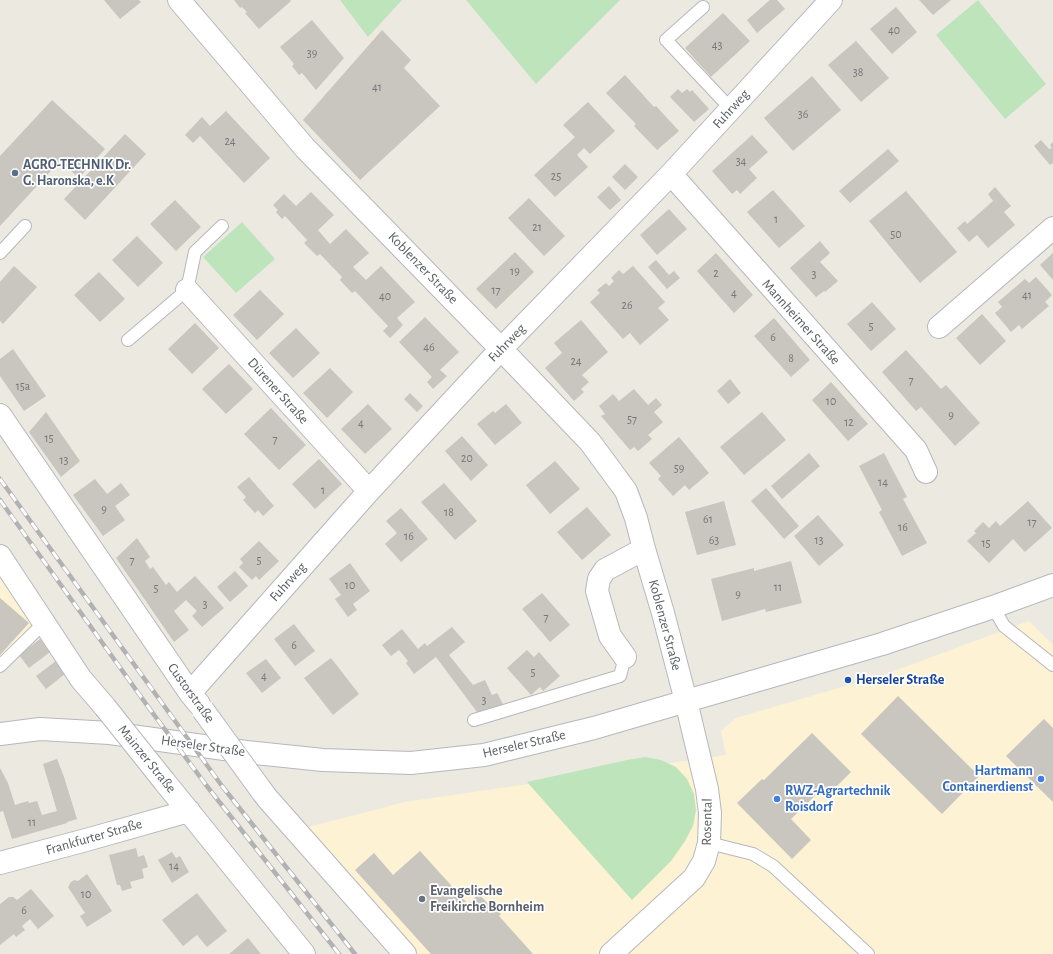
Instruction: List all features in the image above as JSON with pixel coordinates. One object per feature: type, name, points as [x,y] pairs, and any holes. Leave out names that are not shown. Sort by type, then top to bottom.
[{"type":"street","name":"Koblenzer Straße","points":[[179,0],[306,148],[590,442],[626,492],[636,518],[686,701]]},
{"type":"street","name":"Fuhrweg","points":[[197,701],[369,491],[501,349],[671,174],[831,0]]},
{"type":"street","name":"Mannheimer Straße","points":[[671,174],[916,450],[926,472]]},
{"type":"street","points":[[939,327],[1053,228]]},
{"type":"street","name":"Dürener Straße","points":[[187,290],[369,491]]},
{"type":"street","name":"Custorstraße","points":[[0,415],[197,701],[267,798],[405,954]]},
{"type":"street","points":[[625,657],[610,636],[597,591],[599,579],[605,570],[644,549]]},
{"type":"street","name":"Mainzer Straße","points":[[0,556],[81,679],[304,954]]},
{"type":"street","name":"Herseler Straße","points":[[0,734],[40,729],[110,733],[246,752],[323,760],[411,763],[484,755],[594,728],[882,644],[993,607],[1053,585]]},
{"type":"street","name":"Rosental","points":[[611,954],[694,878],[704,861],[709,843],[710,813],[707,789],[686,701]]},
{"type":"street","name":"Frankfurter Straße","points":[[0,863],[188,811]]},
{"type":"lane","points":[[703,7],[666,40],[731,109]]},
{"type":"lane","points":[[0,253],[25,226]]},
{"type":"lane","points":[[128,340],[187,290],[195,252],[222,226]]},
{"type":"lane","points":[[993,607],[1004,626],[1053,665]]},
{"type":"lane","points":[[0,666],[44,623]]},
{"type":"lane","points":[[474,720],[620,676],[625,657]]},
{"type":"lane","points":[[709,843],[753,854],[773,866],[868,954]]},
{"type":"shaded area","points":[[0,578],[33,622],[54,622],[0,670]]},
{"type":"shaded area","points":[[1029,621],[1053,645],[1053,954],[418,954],[304,828],[405,802],[726,755],[721,731],[736,718],[883,675]]},
{"type":"green space","points":[[340,0],[402,0],[368,37]]},
{"type":"green space","points":[[466,0],[620,0],[536,84]]},
{"type":"green space","points":[[978,0],[1046,84],[1005,119],[936,35]]},
{"type":"green space","points":[[242,222],[275,259],[236,293],[203,257]]},
{"type":"green space","points":[[645,757],[661,760],[676,767],[687,779],[694,794],[696,810],[693,826],[685,841],[671,861],[632,900],[527,782]]},
{"type":"building","points":[[104,0],[139,0],[141,2],[120,19]]},
{"type":"building","points":[[234,0],[291,1],[259,29],[245,13],[247,12],[242,7],[240,8]]},
{"type":"building","points":[[770,0],[777,0],[785,9],[757,33],[747,20]]},
{"type":"building","points":[[919,0],[951,0],[933,15]]},
{"type":"building","points":[[896,7],[917,32],[892,54],[870,29]]},
{"type":"building","points":[[723,13],[750,41],[711,77],[685,48]]},
{"type":"building","points":[[312,20],[344,58],[316,90],[302,73],[299,75],[292,66],[294,64],[280,47]]},
{"type":"building","points":[[382,30],[411,60],[404,68],[440,106],[360,180],[303,120]]},
{"type":"building","points":[[856,41],[889,78],[861,102],[828,65]]},
{"type":"building","points":[[625,75],[654,107],[656,106],[679,131],[657,150],[634,126],[636,124],[606,93]]},
{"type":"building","points":[[812,76],[841,110],[793,151],[764,118]]},
{"type":"building","points":[[678,89],[682,93],[687,89],[690,92],[692,90],[709,109],[694,122],[670,97]]},
{"type":"building","points":[[52,100],[105,149],[79,178],[60,161],[0,226],[0,156]]},
{"type":"building","points":[[588,102],[615,131],[590,154],[584,148],[577,155],[588,167],[555,197],[534,175],[575,137],[563,125]]},
{"type":"building","points":[[226,111],[270,158],[244,183],[200,136],[193,143],[185,135],[202,117],[210,126]]},
{"type":"building","points":[[125,134],[146,154],[85,220],[64,199]]},
{"type":"building","points":[[752,135],[768,152],[749,169],[757,178],[740,194],[737,190],[732,194],[712,171]]},
{"type":"building","points":[[1041,140],[1049,149],[1052,148],[1050,145],[1053,142],[1053,163],[1050,165],[1034,146]]},
{"type":"building","points":[[888,149],[899,161],[850,203],[839,191]]},
{"type":"building","points":[[625,164],[638,177],[625,190],[612,177]]},
{"type":"building","points":[[609,186],[621,200],[610,210],[597,197]]},
{"type":"building","points":[[995,187],[1011,206],[1004,212],[1015,225],[988,248],[977,235],[969,242],[957,228],[965,221],[967,224],[993,201],[988,194]]},
{"type":"building","points":[[773,190],[805,226],[779,248],[747,212]]},
{"type":"building","points":[[906,191],[957,252],[920,283],[869,221]]},
{"type":"building","points":[[311,192],[334,215],[318,230],[330,244],[346,229],[369,253],[353,267],[366,280],[381,266],[415,302],[397,318],[403,325],[390,338],[383,331],[388,326],[355,291],[352,293],[340,280],[342,277],[320,254],[317,256],[304,243],[307,240],[285,216],[282,219],[276,212],[278,210],[273,205],[284,194],[296,206]]},
{"type":"building","points":[[529,198],[565,236],[544,256],[508,218]]},
{"type":"building","points":[[175,200],[201,227],[176,251],[150,224]]},
{"type":"building","points":[[669,209],[687,229],[657,255],[640,235]]},
{"type":"building","points":[[137,236],[163,263],[138,287],[112,260]]},
{"type":"building","points":[[820,241],[830,253],[820,262],[838,281],[825,292],[824,291],[816,297],[790,268]]},
{"type":"building","points":[[515,252],[534,272],[496,309],[476,289]]},
{"type":"building","points":[[716,253],[753,295],[734,313],[697,271]]},
{"type":"building","points":[[1053,253],[1053,280],[1040,265]]},
{"type":"building","points":[[656,260],[669,275],[674,271],[680,278],[667,289],[648,267]]},
{"type":"building","points":[[14,266],[37,287],[3,324],[0,321],[0,282]]},
{"type":"building","points":[[633,266],[665,302],[658,308],[669,320],[640,345],[630,333],[623,339],[590,302],[600,293],[597,290],[606,283],[609,286],[614,281],[611,278],[619,270],[623,274]]},
{"type":"building","points":[[99,272],[125,299],[100,322],[74,295]]},
{"type":"building","points":[[1036,277],[1052,295],[1045,302],[1049,306],[1022,329],[1019,325],[1011,332],[995,313],[1002,307],[998,302],[1025,279],[1029,283]]},
{"type":"building","points":[[260,290],[284,314],[257,340],[233,315]]},
{"type":"building","points":[[872,302],[896,329],[871,351],[847,324]]},
{"type":"building","points":[[982,314],[1006,341],[980,365],[956,338]]},
{"type":"building","points":[[425,317],[459,352],[440,370],[447,376],[433,389],[427,382],[432,377],[399,342]]},
{"type":"building","points":[[774,318],[810,360],[791,377],[754,336]]},
{"type":"building","points":[[581,320],[608,352],[582,375],[589,382],[581,389],[584,392],[574,401],[545,368],[562,353],[554,343]]},
{"type":"building","points":[[195,323],[219,348],[192,374],[168,349]]},
{"type":"building","points":[[296,328],[320,353],[293,378],[269,353]]},
{"type":"building","points":[[13,349],[46,396],[24,411],[0,376],[0,359]]},
{"type":"building","points":[[906,350],[941,389],[946,385],[980,423],[955,446],[921,407],[916,411],[882,372]]},
{"type":"building","points":[[229,364],[253,389],[226,414],[202,389]]},
{"type":"building","points":[[330,368],[353,392],[327,418],[303,393]]},
{"type":"building","points":[[730,379],[741,393],[728,404],[717,391]]},
{"type":"building","points":[[831,382],[868,424],[848,441],[812,400]]},
{"type":"building","points":[[634,389],[648,405],[656,398],[662,405],[654,412],[663,422],[648,435],[652,439],[638,451],[634,447],[630,450],[601,416],[605,414],[599,406],[613,394],[619,401]]},
{"type":"building","points":[[410,393],[423,406],[417,412],[404,399]]},
{"type":"building","points":[[368,404],[392,429],[365,454],[341,429]]},
{"type":"building","points":[[506,404],[522,423],[495,445],[477,424],[493,411],[495,413]]},
{"type":"building","points":[[271,408],[306,445],[279,470],[244,434]]},
{"type":"building","points":[[46,412],[80,461],[61,477],[29,432]]},
{"type":"building","points":[[762,412],[786,440],[744,475],[720,447]]},
{"type":"building","points":[[462,436],[488,465],[471,481],[445,451]]},
{"type":"building","points":[[679,437],[709,473],[689,490],[685,485],[673,496],[658,479],[661,476],[649,463]]},
{"type":"building","points":[[809,453],[820,466],[782,499],[771,486]]},
{"type":"building","points":[[884,453],[907,497],[903,499],[927,543],[902,556],[879,512],[882,510],[859,466]]},
{"type":"building","points":[[319,459],[342,484],[315,509],[292,484]]},
{"type":"building","points":[[555,461],[580,489],[550,514],[526,485]]},
{"type":"building","points":[[249,477],[274,506],[263,516],[258,510],[255,513],[243,500],[246,497],[237,487]]},
{"type":"building","points":[[95,479],[107,494],[121,483],[130,495],[115,506],[125,520],[103,536],[73,495]]},
{"type":"building","points":[[444,483],[477,521],[455,540],[421,502]]},
{"type":"building","points":[[766,488],[799,526],[784,539],[751,501]]},
{"type":"building","points":[[724,501],[736,545],[697,555],[685,512]]},
{"type":"building","points":[[1028,501],[1052,528],[1025,552],[1013,539],[989,563],[967,541],[976,533],[974,531],[983,522],[989,528],[996,521],[1000,526]]},
{"type":"building","points":[[587,507],[611,535],[582,560],[557,532]]},
{"type":"building","points":[[401,508],[428,539],[401,562],[385,544],[397,533],[386,521]]},
{"type":"building","points":[[818,515],[844,545],[819,566],[794,536]]},
{"type":"building","points":[[137,538],[150,557],[145,561],[150,569],[153,567],[166,585],[169,582],[177,592],[195,576],[224,608],[202,627],[192,616],[197,611],[186,600],[174,611],[189,630],[174,642],[116,558]]},
{"type":"building","points":[[259,541],[279,561],[259,580],[256,576],[252,580],[239,567],[243,563],[240,559]]},
{"type":"building","points":[[791,561],[802,603],[766,612],[765,609],[722,621],[711,579],[754,568],[754,571]]},
{"type":"building","points":[[350,563],[370,591],[353,604],[357,610],[348,617],[335,599],[341,595],[329,579]]},
{"type":"building","points":[[235,571],[248,586],[230,602],[217,587]]},
{"type":"building","points":[[542,593],[570,625],[550,642],[522,609]]},
{"type":"building","points":[[0,598],[29,623],[0,655]]},
{"type":"building","points":[[294,624],[315,651],[295,666],[274,639]]},
{"type":"building","points":[[452,627],[465,642],[449,655],[473,685],[485,680],[492,695],[497,693],[503,704],[501,705],[500,709],[480,716],[436,657],[414,674],[406,663],[408,661],[399,650],[391,656],[382,645],[402,629],[418,649],[425,643],[427,646]]},
{"type":"building","points":[[40,639],[50,652],[29,668],[19,655]]},
{"type":"building","points":[[527,650],[534,657],[539,652],[560,676],[543,691],[540,687],[531,695],[507,668]]},
{"type":"building","points":[[331,658],[359,694],[333,715],[304,678]]},
{"type":"building","points":[[266,659],[281,678],[262,693],[246,673]]},
{"type":"building","points":[[56,661],[65,674],[46,689],[36,676]]},
{"type":"building","points":[[898,696],[979,776],[942,814],[861,734]]},
{"type":"building","name":"Hartmann Containerdienst","points":[[1044,719],[1053,728],[1053,802],[1006,756]]},
{"type":"building","name":"RWZ-Agrartechnik Roisdorf","points":[[812,733],[851,772],[829,794],[823,788],[791,819],[811,840],[792,859],[737,803],[762,779],[764,780]]},
{"type":"building","points":[[57,759],[77,819],[12,839],[3,811],[0,812],[0,768],[8,783],[15,805],[28,801],[29,803],[37,801],[42,815],[57,811],[43,764]]},
{"type":"building","points":[[136,848],[138,857],[144,855],[148,867],[142,869],[144,878],[130,882],[132,888],[122,891],[120,885],[117,885],[109,855]]},
{"type":"building","name":"Evangelische Freikirche Bornheim","points":[[420,851],[468,904],[479,894],[489,905],[492,903],[501,914],[499,916],[533,954],[431,954],[355,870],[374,853],[393,875]]},
{"type":"building","points":[[172,852],[176,858],[180,856],[189,872],[172,883],[158,860]]},
{"type":"building","points":[[87,874],[112,911],[87,927],[80,916],[85,913],[68,887],[74,880],[78,881]]},
{"type":"building","points":[[31,889],[54,916],[38,929],[30,919],[22,926],[25,930],[16,937],[14,934],[0,945],[0,904],[9,897],[13,897],[17,900]]},
{"type":"building","points":[[197,893],[227,931],[207,947],[197,935],[183,946],[162,920]]},
{"type":"building","points":[[248,938],[261,954],[229,954]]},
{"type":"railway","points":[[0,479],[222,786],[355,954]]},
{"type":"railway","points":[[0,500],[206,785],[339,954]]},
{"type":"place","name":"AGRO-TECHNIK Dr. G. Haronska, e.K","points":[[15,173]]},
{"type":"place","name":"Herseler Straße","points":[[848,680]]},
{"type":"place","name":"Hartmann Containerdienst","points":[[1041,779]]},
{"type":"place","name":"RWZ-Agrartechnik Roisdorf","points":[[777,799]]},
{"type":"place","name":"Evangelische Freikirche Bornheim","points":[[422,899]]}]
